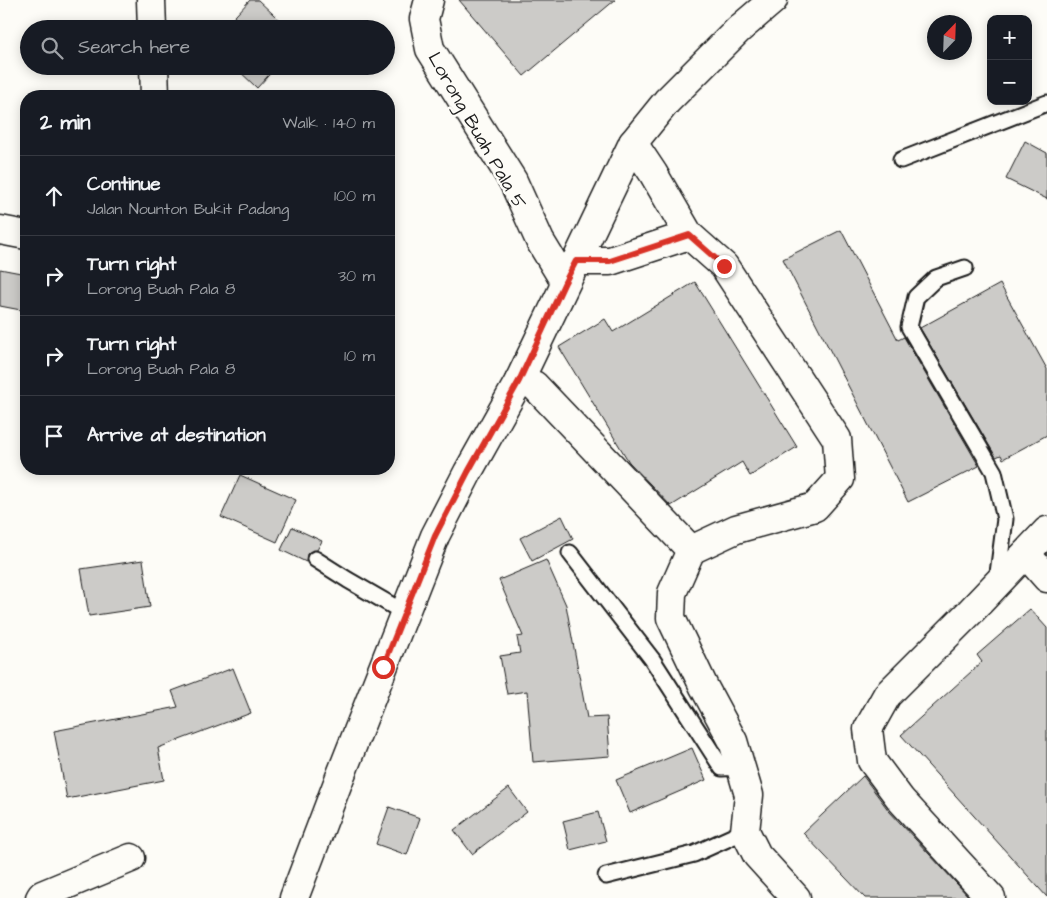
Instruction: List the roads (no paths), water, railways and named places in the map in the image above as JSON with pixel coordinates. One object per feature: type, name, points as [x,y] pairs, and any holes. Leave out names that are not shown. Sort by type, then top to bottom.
[{"type":"street","points":[[151,0],[152,20]]},
{"type":"street","name":"Lorong Buah Pala 5","points":[[429,0],[424,19],[430,49],[513,182],[540,241],[571,271]]},
{"type":"street","points":[[294,898],[435,536],[519,381],[633,143],[667,101],[738,30],[773,0]]},
{"type":"street","points":[[154,75],[155,90]]},
{"type":"street","points":[[633,143],[689,235],[724,266],[837,439],[840,478],[815,506],[736,529],[691,550],[672,593],[671,618],[704,687],[734,742],[749,794],[745,831],[757,855],[796,898]]},
{"type":"street","points":[[0,230],[20,234]]},
{"type":"street","points":[[571,271],[610,261],[689,235]]},
{"type":"street","points":[[519,381],[534,385],[691,550]]},
{"type":"street","points":[[990,898],[901,800],[872,761],[868,729],[887,695],[1047,531]]},
{"type":"street","points":[[1026,554],[1047,578]]},
{"type":"street","points":[[40,898],[42,895],[131,858]]},
{"type":"lane","points":[[901,160],[1047,103]]},
{"type":"lane","points":[[965,268],[936,278],[916,297],[909,328],[994,472],[1005,518],[996,584]]},
{"type":"lane","points":[[570,553],[652,659],[722,768],[741,767]]},
{"type":"lane","points":[[315,559],[405,613]]},
{"type":"lane","points":[[606,876],[694,854],[745,831]]}]
